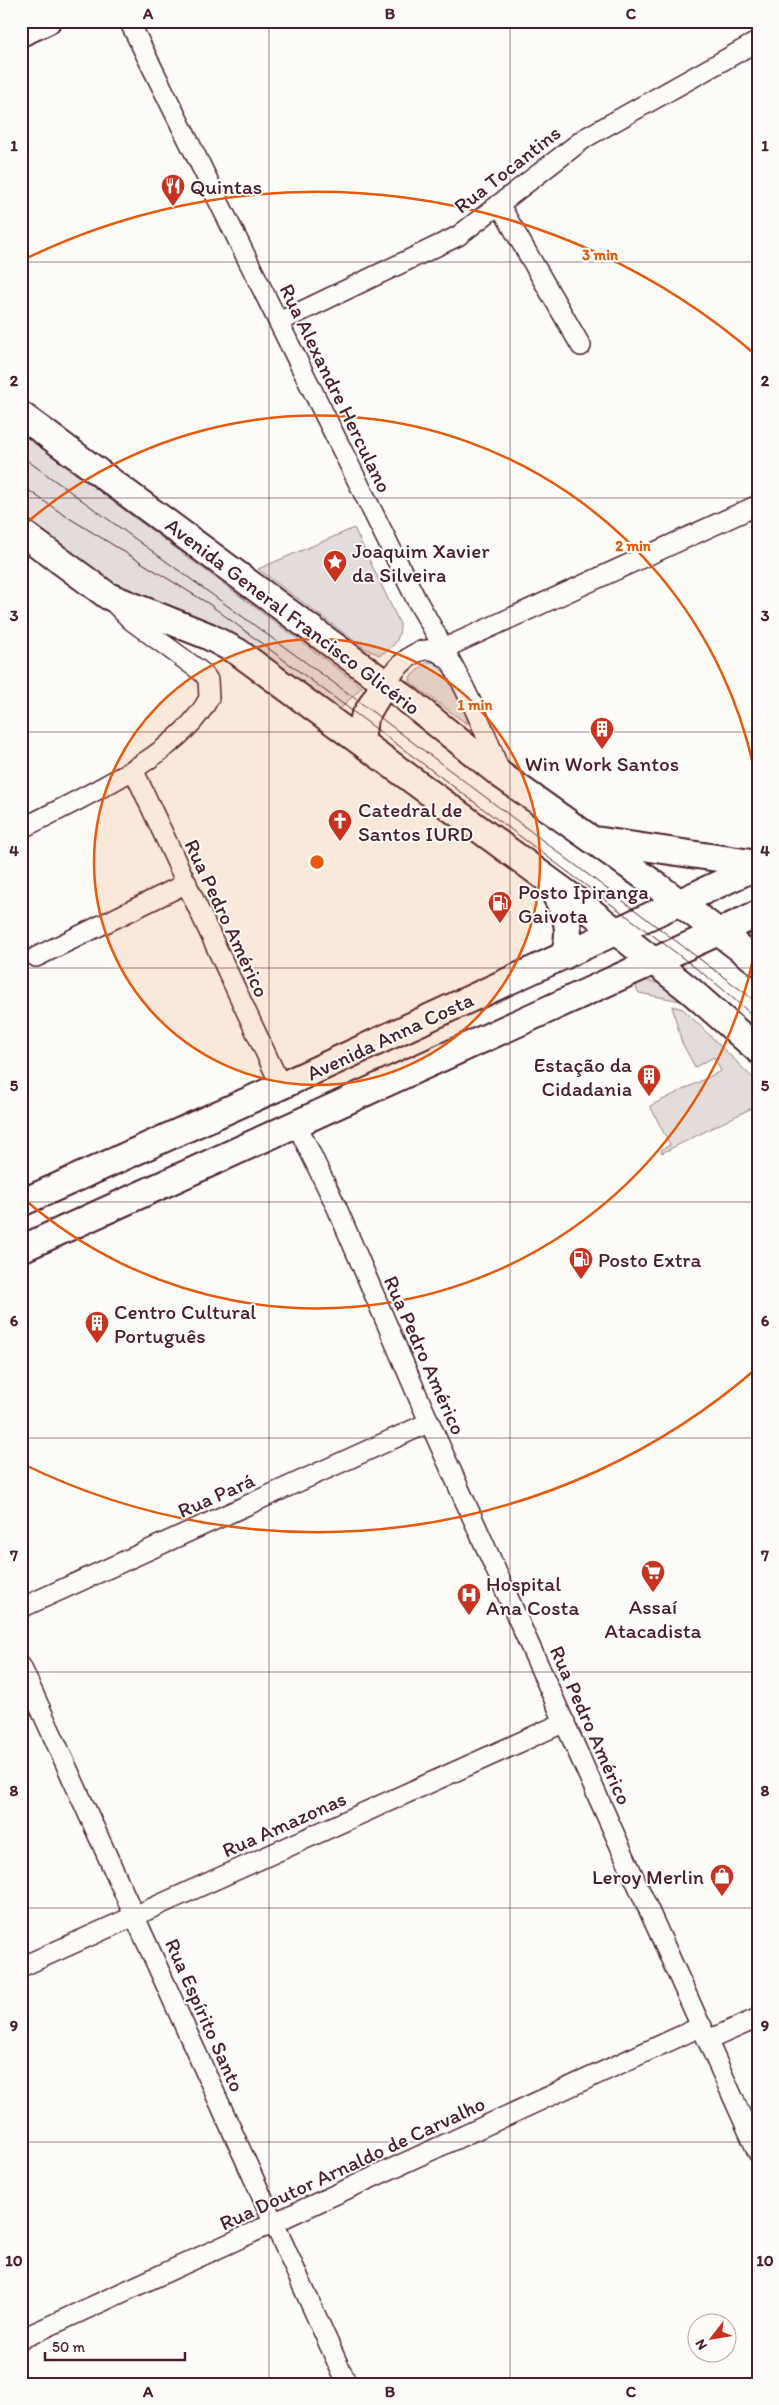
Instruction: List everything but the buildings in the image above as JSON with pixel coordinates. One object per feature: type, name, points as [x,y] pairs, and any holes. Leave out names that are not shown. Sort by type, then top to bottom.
[{"type":"main road","points":[[21,33],[47,21]]},
{"type":"main road","name":"Avenida General Francisco Glicério","points":[[21,415],[384,683],[501,774],[590,840],[680,903],[758,962]]},
{"type":"main road","points":[[21,532],[108,596],[222,642],[362,742],[548,880],[691,991],[758,1050]]},
{"type":"main road","points":[[362,742],[364,718],[384,683]]},
{"type":"main road","points":[[590,840],[758,865]]},
{"type":"main road","name":"Avenida Anna Costa","points":[[21,1203],[281,1086],[680,903],[758,865]]},
{"type":"main road","points":[[548,880],[569,923],[569,941],[564,956]]},
{"type":"main road","name":"Avenida Anna Costa","points":[[21,1249],[758,914]]},
{"type":"main road","points":[[296,1123],[292,1107],[292,1096],[295,1091],[305,1083],[349,1062],[359,1050]]},
{"type":"street","name":"Rua Alexandre Herculano","points":[[129,21],[416,599],[449,656],[488,735],[501,774]]},
{"type":"street","name":"Rua Tocantins","points":[[279,322],[458,236],[585,138],[758,41]]},
{"type":"street","points":[[499,204],[581,346]]},
{"type":"street","points":[[384,683],[396,668],[416,653],[424,650],[436,651],[449,656],[758,504]]},
{"type":"street","points":[[21,829],[133,769],[156,754],[181,733],[206,705],[209,698],[210,688],[203,674],[132,621],[108,596]]},
{"type":"street","name":"Rua Pedro Américo","points":[[133,769],[281,1086]]},
{"type":"street","points":[[36,957],[187,884]]},
{"type":"street","name":"Rua Pedro Américo","points":[[296,1123],[337,1208],[430,1422],[758,2153]]},
{"type":"street","name":"Rua Pará","points":[[21,1608],[430,1422]]},
{"type":"street","name":"Rua Espírito Santo","points":[[21,1666],[136,1915],[347,2384]]},
{"type":"street","name":"Rua Amazonas","points":[[21,1967],[565,1722]]},
{"type":"street","name":"Rua Doutor Arnaldo de Carvalho","points":[[21,2339],[705,2033],[758,2018]]},
{"type":"shaded area","points":[[21,433],[362,687],[339,710],[233,634],[113,583],[21,515]]},
{"type":"shaded area","points":[[354,528],[400,624],[399,635],[395,643],[379,655],[364,648],[258,569]]},
{"type":"shaded area","points":[[427,662],[434,662],[445,673],[467,716],[467,724],[411,683],[410,677]]},
{"type":"shaded area","points":[[758,929],[758,946],[747,936]]},
{"type":"shaded area","points":[[645,980],[663,985],[686,1002],[639,993],[635,985]]},
{"type":"shaded area","points":[[672,1006],[683,1009],[758,1083],[758,1105],[662,1153],[661,1150],[670,1145],[650,1106],[721,1071],[714,1057],[695,1067],[682,1043]]},
{"type":"tram line","points":[[21,456],[345,691],[758,1003]]},
{"type":"tram line","points":[[21,485],[61,513],[209,604],[675,952],[719,986],[758,1020]]},
{"type":"place","name":"Quintas","points":[[173,207]]},
{"type":"place","name":"Joaquim Xavier da Silveira","points":[[335,583]]},
{"type":"place","name":"Win Work Santos","points":[[602,750]]},
{"type":"place","name":"Catedral de Santos IURD","points":[[340,842]]},
{"type":"place","name":"Posto Ipiranga Gaivota","points":[[500,924]]},
{"type":"place","name":"Estação da Cidadania","points":[[649,1097]]},
{"type":"place","name":"Posto Extra","points":[[581,1280]]},
{"type":"place","name":"Centro Cultural Português","points":[[97,1344]]},
{"type":"place","name":"Assaí Atacadista","points":[[653,1593]]},
{"type":"place","name":"Hospital Ana Costa","points":[[469,1616]]},
{"type":"place","name":"Leroy Merlin","points":[[722,1897]]}]
